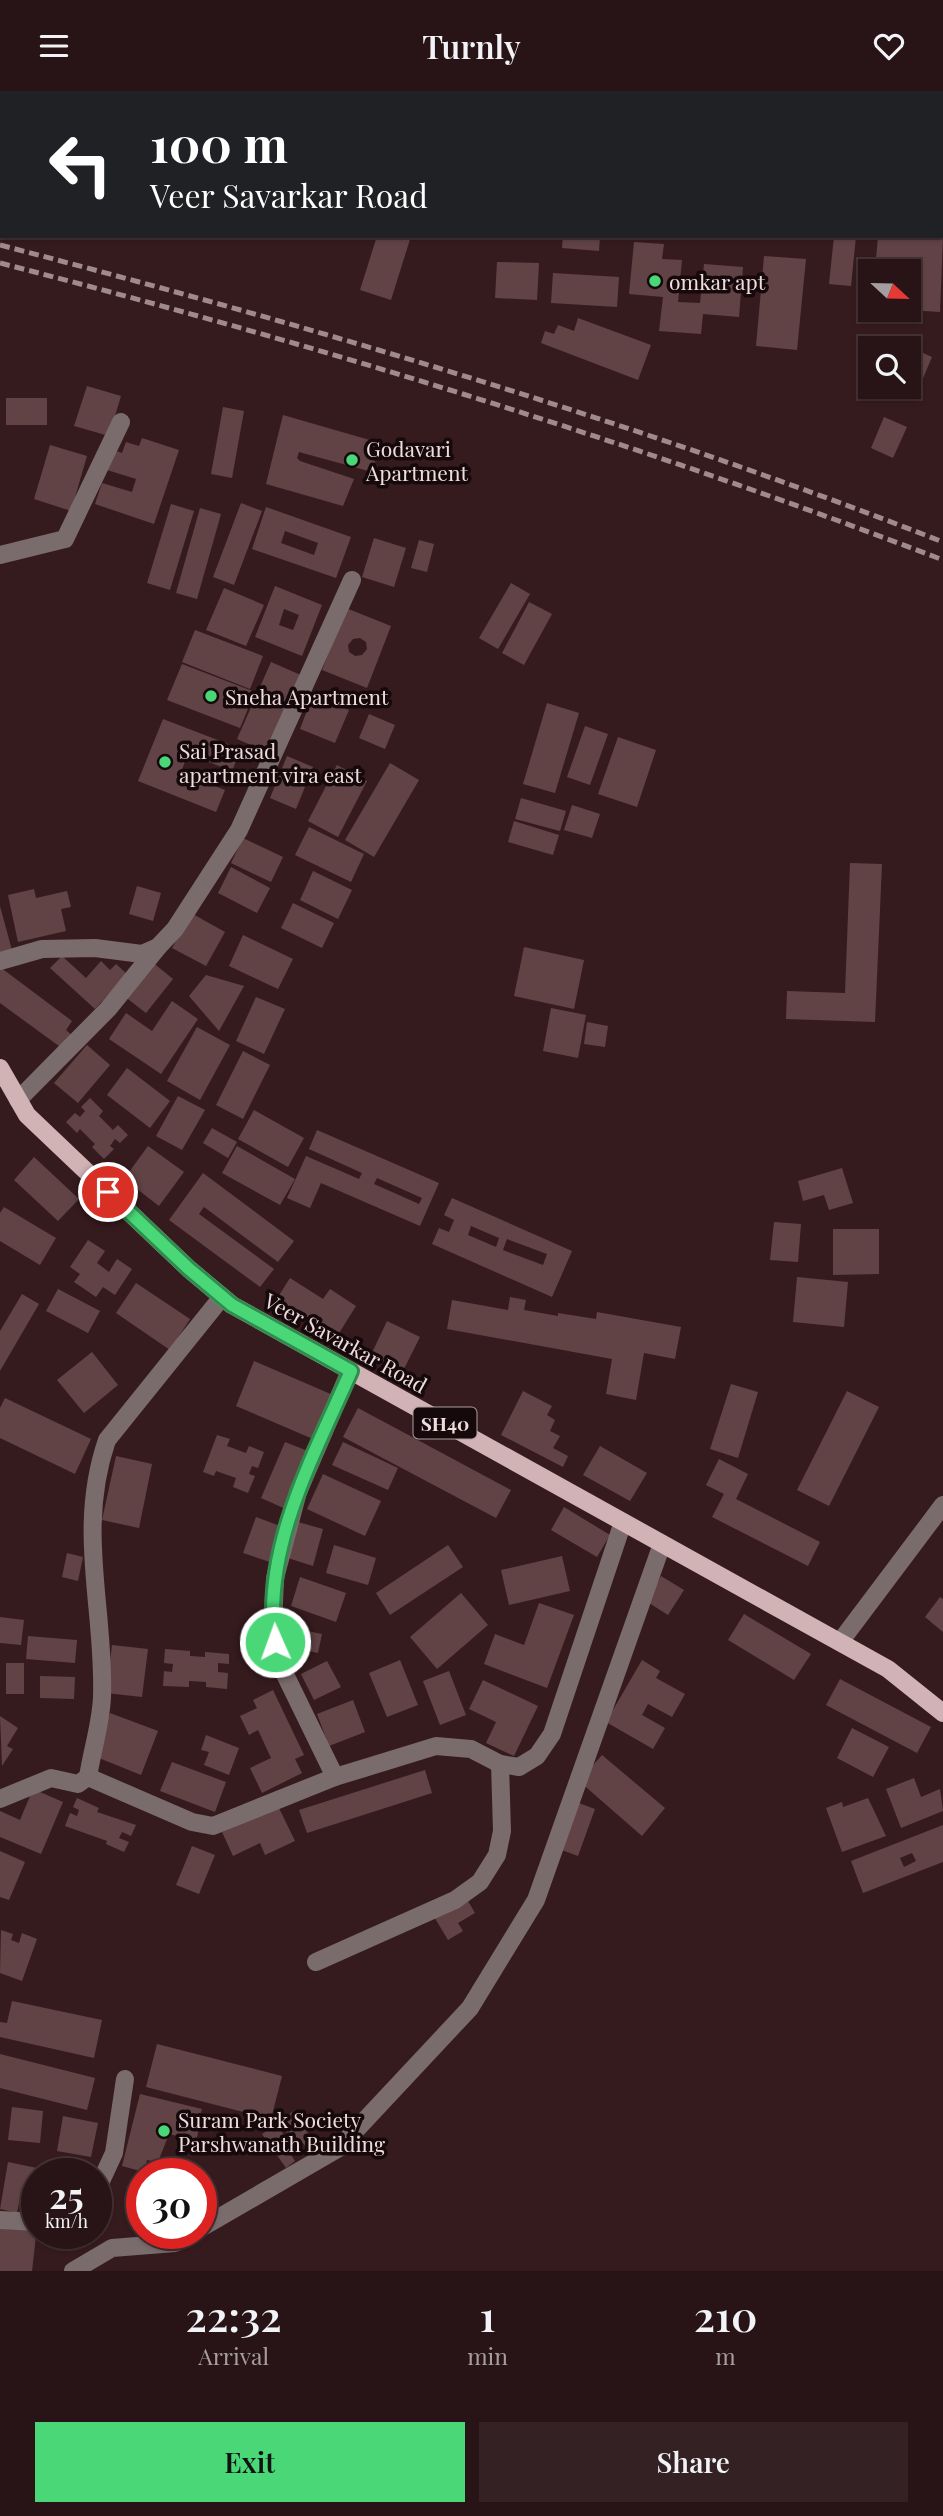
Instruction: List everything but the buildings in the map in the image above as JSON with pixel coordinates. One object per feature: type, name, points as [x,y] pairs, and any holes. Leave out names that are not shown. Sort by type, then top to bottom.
[{"type":"main road","name":"Veer Savarkar Road","points":[[0,1069],[27,1115],[222,1297],[888,1669],[943,1713]]},
{"type":"street","points":[[0,555],[65,539],[121,422]]},
{"type":"street","points":[[18,1100],[108,1009],[188,912],[239,830],[352,580]]},
{"type":"street","points":[[0,961],[43,949],[95,948],[142,954],[158,947]]},
{"type":"street","points":[[0,1799],[51,1778],[78,1784],[88,1777],[102,1698],[90,1527],[101,1457],[107,1440],[222,1297]]},
{"type":"street","points":[[335,1777],[277,1658],[273,1627],[275,1578],[298,1492],[351,1371]]},
{"type":"street","points":[[840,1642],[943,1505]]},
{"type":"street","points":[[88,1777],[191,1822],[213,1826],[335,1777],[436,1746],[471,1749],[500,1764],[519,1767],[537,1756],[552,1734],[624,1522]]},
{"type":"street","points":[[217,2219],[339,2148],[470,2008],[536,1900],[663,1544]]},
{"type":"street","points":[[316,1962],[455,1900],[480,1882],[497,1855],[502,1831],[500,1764]]},
{"type":"street","points":[[112,2158],[125,2079]]},
{"type":"street","points":[[0,2220],[21,2221]]},
{"type":"street","points":[[73,2271],[112,2248],[126,2247]]},
{"type":"railway","points":[[0,245],[358,344],[594,417],[827,498],[943,542]]},
{"type":"railway","points":[[0,263],[239,327],[476,398],[711,475],[943,560]]},
{"type":"place","name":"omkar apt","points":[[655,281]]},
{"type":"place","name":"Godavari Apartment","points":[[352,460]]},
{"type":"place","name":"Sneha Apartment","points":[[211,696]]},
{"type":"place","name":"Sai Prasad apartment vira east","points":[[165,762]]},
{"type":"place","name":"Suram Park Society Parshwanath Building","points":[[164,2131]]},
{"type":"route","points":[[108,1192],[189,1269],[232,1305],[351,1371],[298,1492],[275,1578],[275,1642]]}]
